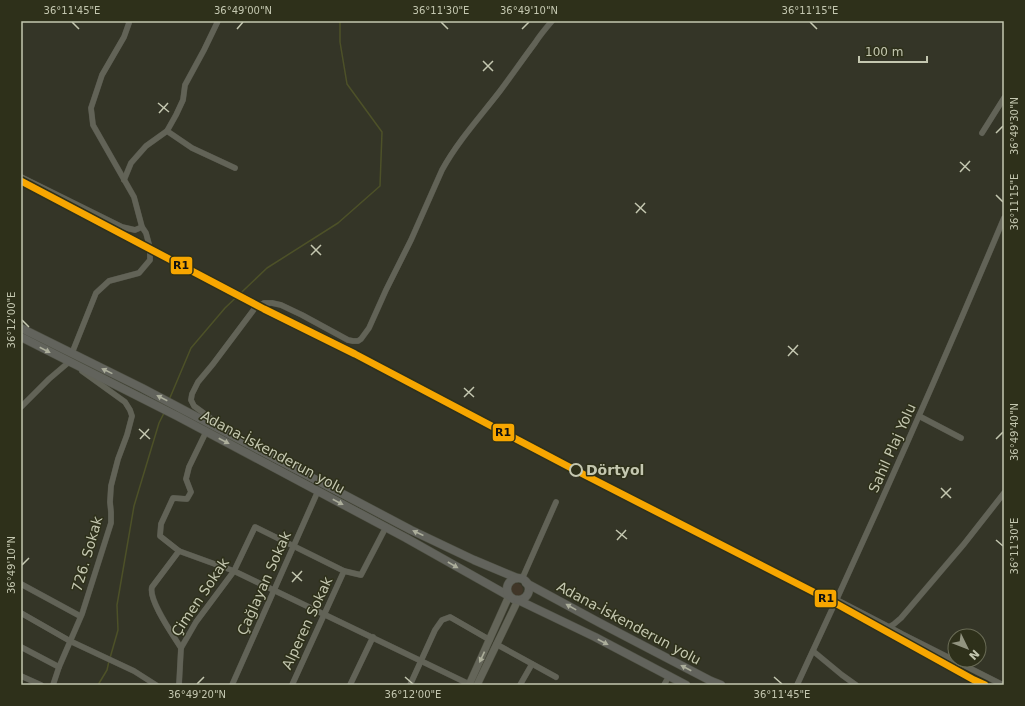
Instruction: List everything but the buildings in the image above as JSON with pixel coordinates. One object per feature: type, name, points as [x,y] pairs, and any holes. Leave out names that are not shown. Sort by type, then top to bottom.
[{"type":"highway","name":"Adana-İskenderun yolu","points":[[21,328],[182,408],[411,530],[474,560],[522,580],[600,623],[721,685]]},
{"type":"highway","name":"Adana-İskenderun yolu","points":[[21,337],[177,416],[386,527],[509,596]]},
{"type":"highway","points":[[69,362],[72,353]]},
{"type":"highway","points":[[522,580],[528,586],[528,594],[522,599],[518,600],[509,596],[507,586],[511,581],[522,580]]},
{"type":"highway","name":"Adana-İskenderun yolu","points":[[518,600],[594,637],[686,685]]},
{"type":"main road","points":[[493,642],[509,596]]},
{"type":"main road","points":[[472,685],[493,642],[518,600]]},
{"type":"street","points":[[72,353],[96,293],[109,282],[139,273],[150,260],[150,248],[146,233],[142,227],[134,197],[93,125],[91,108],[102,75],[124,37],[129,23],[128,21]]},
{"type":"street","points":[[124,180],[131,164],[146,146],[166,131],[176,115],[183,100],[185,85],[218,21]]},
{"type":"street","points":[[221,430],[213,420],[194,406],[191,400],[192,394],[198,382],[214,364],[255,308],[264,303],[272,303],[290,309],[348,340],[358,341],[361,339],[369,328],[448,160],[458,144],[552,21]]},
{"type":"street","points":[[982,133],[1004,98]]},
{"type":"street","points":[[166,131],[192,148],[236,168]]},
{"type":"street","points":[[21,177],[122,227],[135,230],[142,227]]},
{"type":"street","name":"Sahil Plaj Yolu","points":[[797,685],[919,416],[1004,218]]},
{"type":"street","points":[[21,407],[69,362]]},
{"type":"street","name":"726. Sokak","points":[[53,685],[97,570],[111,523],[111,486],[132,416],[125,402],[69,362]]},
{"type":"street","points":[[919,416],[961,438]]},
{"type":"street","points":[[206,432],[189,467],[186,479],[192,492],[187,499],[173,498],[161,524],[160,536],[179,551],[234,571],[472,685]]},
{"type":"street","name":"Çağlayan Sokak","points":[[232,685],[318,491]]},
{"type":"street","points":[[889,627],[901,618],[953,558],[1004,493]]},
{"type":"street","points":[[522,580],[556,502]]},
{"type":"street","name":"Çimen Sokak","points":[[179,685],[181,648],[196,622],[234,571],[255,527],[293,545]]},
{"type":"street","points":[[293,545],[344,571],[361,575],[386,527]]},
{"type":"street","points":[[179,551],[151,590],[157,608],[181,648]]},
{"type":"street","name":"Alperen Sokak","points":[[292,685],[344,571]]},
{"type":"street","points":[[21,584],[80,616]]},
{"type":"street","points":[[836,600],[1003,685]]},
{"type":"street","points":[[21,613],[70,641],[134,671],[156,685]]},
{"type":"street","points":[[410,685],[435,630],[442,620],[450,617],[556,678]]},
{"type":"street","points":[[350,685],[373,637]]},
{"type":"street","points":[[21,647],[59,667]]},
{"type":"street","points":[[813,651],[856,685]]},
{"type":"street","points":[[520,685],[532,664]]},
{"type":"street","points":[[21,676],[41,685]]},
{"type":"street","points":[[664,685],[669,676]]},
{"type":"shaded area","points":[[516,583],[521,585],[523,590],[521,595],[516,597],[511,595],[509,590],[511,585]]},
{"type":"waterway","points":[[169,400],[191,348],[225,308],[267,268],[338,223],[380,186],[382,132],[347,84],[340,42],[340,21]]},
{"type":"waterway","points":[[110,658],[118,630],[117,605],[134,506],[159,423],[164,413]]},
{"type":"waterway","points":[[98,685],[107,670],[109,661]]},
{"type":"transit line","name":"R1","points":[[21,181],[264,309],[355,354],[575,470],[835,603],[985,685]]},
{"type":"place","name":"Dörtyol","points":[[576,470]]}]
